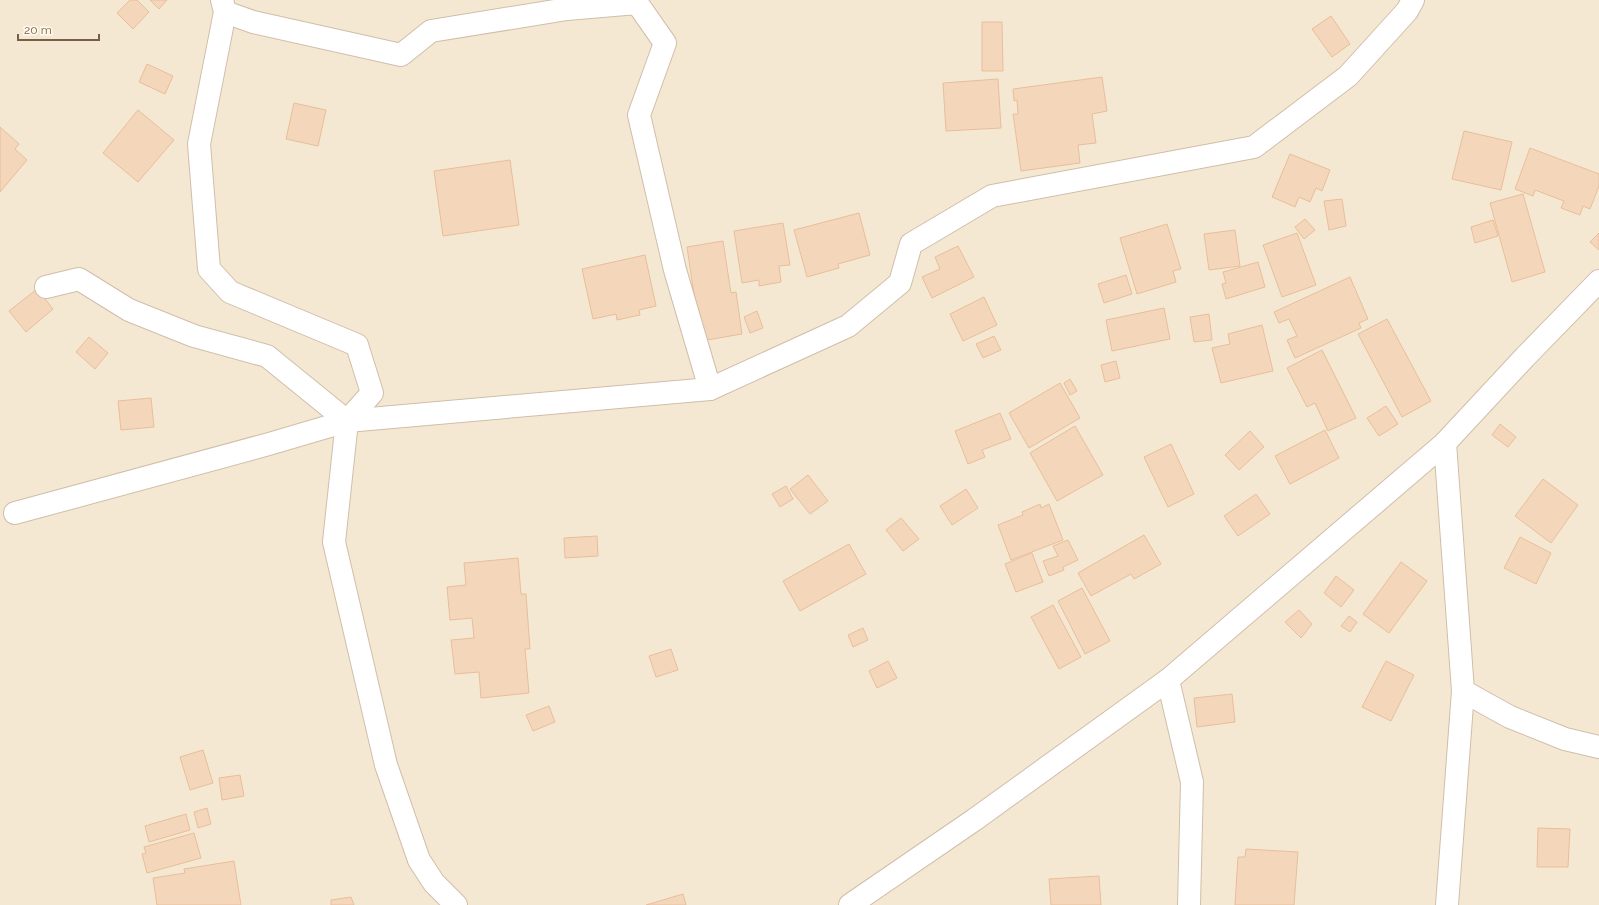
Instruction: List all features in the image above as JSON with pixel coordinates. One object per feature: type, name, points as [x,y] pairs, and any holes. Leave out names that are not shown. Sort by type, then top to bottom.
[{"type":"street","points":[[15,513],[347,421],[710,388],[848,326],[900,283],[911,244],[992,196],[1254,147],[1348,76],[1407,11],[1413,0]]},
{"type":"street","points":[[456,905],[434,883],[419,860],[386,765],[334,542],[347,421],[372,394],[357,345],[230,292],[209,268],[199,144],[224,6],[253,22],[401,56],[431,31],[566,9],[637,3],[665,43],[639,115],[675,270],[710,388]]},
{"type":"street","points":[[46,287],[80,279],[129,310],[194,336],[268,356],[347,421]]},
{"type":"street","points":[[850,905],[974,820],[1168,680],[1445,443],[1525,357],[1599,281]]},
{"type":"street","points":[[1445,443],[1463,691],[1447,905]]},
{"type":"street","points":[[1168,680],[1192,782],[1189,905]]},
{"type":"street","points":[[1463,691],[1510,717],[1565,739],[1599,747]]},
{"type":"shaded area","points":[[0,0],[1599,0],[1599,905],[0,905]]},
{"type":"building","points":[[130,0],[137,0],[149,12],[133,29],[117,13]]},
{"type":"building","points":[[150,0],[167,0],[159,9]]},
{"type":"building","points":[[1331,16],[1350,44],[1332,57],[1312,29]]},
{"type":"building","points":[[982,22],[1002,22],[1003,71],[982,71]]},
{"type":"building","points":[[147,64],[173,76],[165,94],[139,82]]},
{"type":"building","points":[[1102,77],[1107,111],[1092,114],[1096,143],[1078,145],[1080,163],[1021,171],[1013,114],[1018,114],[1017,100],[1014,101],[1013,89]]},
{"type":"building","points":[[998,79],[1001,128],[946,131],[943,83]]},
{"type":"building","points":[[294,103],[326,110],[318,146],[286,139]]},
{"type":"building","points":[[138,110],[174,140],[138,182],[103,153]]},
{"type":"building","points":[[0,127],[19,144],[15,149],[27,160],[0,192]]},
{"type":"building","points":[[1464,131],[1512,142],[1501,190],[1452,179]]},
{"type":"building","points":[[1530,148],[1599,174],[1599,186],[1590,209],[1583,206],[1580,215],[1561,208],[1564,201],[1535,190],[1533,196],[1515,189]]},
{"type":"building","points":[[1290,154],[1330,170],[1322,191],[1316,188],[1310,202],[1299,197],[1295,207],[1272,197]]},
{"type":"building","points":[[510,160],[519,225],[443,236],[434,171]]},
{"type":"building","points":[[1523,194],[1545,272],[1512,282],[1490,203]]},
{"type":"building","points":[[1342,199],[1346,226],[1329,230],[1324,201]]},
{"type":"building","points":[[859,213],[870,255],[838,264],[839,268],[807,277],[794,230]]},
{"type":"building","points":[[1305,219],[1315,230],[1304,239],[1295,227]]},
{"type":"building","points":[[1493,220],[1498,236],[1475,243],[1471,227]]},
{"type":"building","points":[[783,223],[790,265],[779,266],[781,282],[759,286],[759,280],[742,283],[734,231]]},
{"type":"building","points":[[1167,224],[1181,269],[1173,271],[1176,282],[1137,294],[1120,238]]},
{"type":"building","points":[[1235,230],[1240,266],[1209,270],[1204,234]]},
{"type":"building","points":[[1297,233],[1316,285],[1282,297],[1263,245]]},
{"type":"building","points":[[1599,233],[1599,250],[1590,242]]},
{"type":"building","points":[[723,241],[731,293],[736,292],[742,334],[701,341],[687,247]]},
{"type":"building","points":[[958,246],[974,277],[932,298],[922,277],[940,269],[935,257]]},
{"type":"building","points":[[645,255],[656,306],[639,310],[640,315],[617,320],[616,314],[593,319],[582,269]]},
{"type":"building","points":[[1258,262],[1265,287],[1226,299],[1222,284],[1226,283],[1223,272]]},
{"type":"building","points":[[1126,275],[1132,294],[1104,303],[1098,284]]},
{"type":"building","points":[[1350,277],[1368,319],[1359,323],[1361,328],[1295,358],[1287,340],[1297,336],[1289,319],[1279,323],[1274,312]]},
{"type":"building","points":[[37,289],[53,309],[26,332],[9,311]]},
{"type":"building","points":[[984,297],[997,325],[963,341],[950,314]]},
{"type":"building","points":[[1164,308],[1170,339],[1112,351],[1106,320]]},
{"type":"building","points":[[757,311],[763,328],[750,333],[744,317]]},
{"type":"building","points":[[1209,314],[1212,340],[1194,342],[1190,317]]},
{"type":"building","points":[[1387,319],[1431,401],[1402,417],[1358,334]]},
{"type":"building","points":[[1262,325],[1273,371],[1221,383],[1212,348],[1230,344],[1228,334]]},
{"type":"building","points":[[994,336],[1001,350],[983,358],[976,344]]},
{"type":"building","points":[[89,337],[108,353],[95,369],[76,352]]},
{"type":"building","points":[[1322,350],[1356,418],[1328,431],[1315,403],[1307,407],[1287,368]]},
{"type":"building","points":[[1116,361],[1120,378],[1105,382],[1101,365]]},
{"type":"building","points":[[1070,379],[1077,391],[1070,395],[1064,383]]},
{"type":"building","points":[[1060,383],[1080,418],[1029,448],[1009,413]]},
{"type":"building","points":[[151,398],[154,427],[121,430],[118,401]]},
{"type":"building","points":[[1386,406],[1398,424],[1379,436],[1367,418]]},
{"type":"building","points":[[1000,413],[1011,439],[982,450],[985,457],[968,464],[955,431]]},
{"type":"building","points":[[1500,424],[1516,437],[1508,447],[1492,435]]},
{"type":"building","points":[[1075,426],[1103,475],[1057,501],[1030,453]]},
{"type":"building","points":[[1325,430],[1339,458],[1290,484],[1275,456]]},
{"type":"building","points":[[1250,431],[1264,447],[1239,470],[1225,455]]},
{"type":"building","points":[[1171,444],[1194,494],[1168,507],[1144,457]]},
{"type":"building","points":[[808,475],[828,501],[810,514],[790,489]]},
{"type":"building","points":[[1543,479],[1578,505],[1551,543],[1515,516]]},
{"type":"building","points":[[786,486],[793,499],[780,507],[772,494]]},
{"type":"building","points":[[966,489],[978,508],[952,525],[940,506]]},
{"type":"building","points":[[1256,494],[1270,514],[1238,536],[1224,516]]},
{"type":"building","points":[[1040,504],[1041,508],[1049,504],[1063,540],[1011,560],[998,525],[1023,515],[1022,512]]},
{"type":"building","points":[[901,518],[919,539],[903,551],[886,530]]},
{"type":"building","points":[[1144,535],[1161,564],[1134,579],[1131,574],[1091,596],[1078,573]]},
{"type":"building","points":[[597,536],[598,556],[565,558],[564,538]]},
{"type":"building","points":[[1520,537],[1551,553],[1536,584],[1504,568]]},
{"type":"building","points":[[1068,540],[1078,560],[1063,567],[1064,570],[1049,576],[1043,561],[1058,556],[1053,546]]},
{"type":"building","points":[[849,544],[866,574],[800,611],[783,581]]},
{"type":"building","points":[[1032,553],[1043,582],[1016,592],[1005,564]]},
{"type":"building","points":[[518,558],[521,594],[526,594],[530,649],[525,649],[529,693],[481,698],[479,672],[455,674],[451,640],[474,638],[472,618],[450,620],[447,587],[466,585],[464,563]]},
{"type":"building","points":[[1401,562],[1427,581],[1389,633],[1363,614]]},
{"type":"building","points":[[1336,576],[1354,590],[1341,607],[1324,593]]},
{"type":"building","points":[[1082,588],[1110,641],[1085,654],[1058,601]]},
{"type":"building","points":[[1053,605],[1081,657],[1059,669],[1031,617]]},
{"type":"building","points":[[1299,610],[1312,624],[1301,638],[1285,622]]},
{"type":"building","points":[[1349,616],[1357,622],[1350,632],[1341,626]]},
{"type":"building","points":[[863,628],[868,640],[853,647],[848,635]]},
{"type":"building","points":[[671,649],[678,670],[656,677],[649,656]]},
{"type":"building","points":[[888,661],[897,678],[877,688],[869,671]]},
{"type":"building","points":[[1386,661],[1414,675],[1391,721],[1362,707]]},
{"type":"building","points":[[1232,694],[1235,722],[1197,727],[1194,698]]},
{"type":"building","points":[[549,706],[555,722],[533,731],[526,715]]},
{"type":"building","points":[[203,750],[213,783],[190,790],[180,757]]},
{"type":"building","points":[[240,775],[244,796],[222,800],[219,778]]},
{"type":"building","points":[[207,808],[211,824],[198,828],[194,812]]},
{"type":"building","points":[[186,814],[190,830],[149,842],[145,826]]},
{"type":"building","points":[[1538,828],[1570,829],[1568,867],[1537,867]]},
{"type":"building","points":[[194,833],[201,858],[147,873],[142,854],[146,853],[144,847]]},
{"type":"building","points":[[1246,849],[1298,852],[1294,905],[1235,905],[1238,857],[1245,857]]},
{"type":"building","points":[[234,861],[241,905],[157,905],[153,878],[185,873],[184,869]]},
{"type":"building","points":[[1099,876],[1101,905],[1051,905],[1049,879]]},
{"type":"building","points":[[683,894],[686,905],[646,905]]},
{"type":"building","points":[[351,897],[354,905],[331,905],[331,900]]}]
